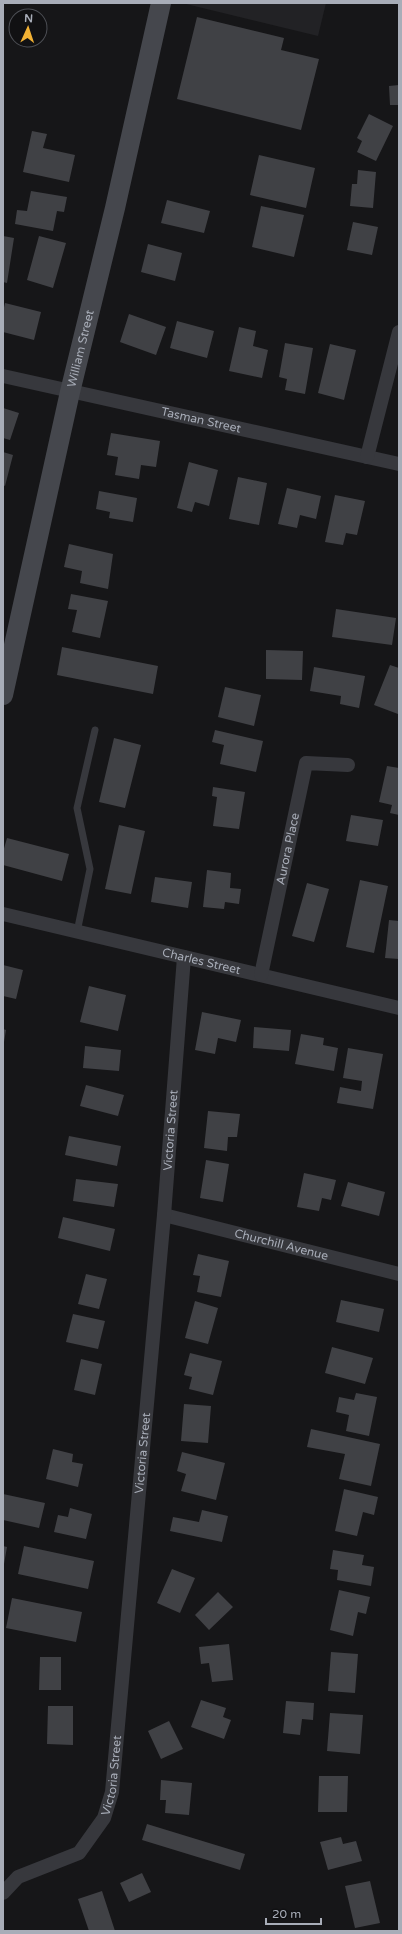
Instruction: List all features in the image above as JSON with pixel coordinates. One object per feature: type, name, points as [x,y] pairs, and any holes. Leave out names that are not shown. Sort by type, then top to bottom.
[{"type":"main road","name":"William Street","points":[[3,695],[70,392],[115,208],[161,3]]},
{"type":"street","points":[[367,457],[399,332]]},
{"type":"street","name":"Tasman Street","points":[[3,376],[399,464]]},
{"type":"street","name":"Aurora Place","points":[[262,975],[306,763],[348,765]]},
{"type":"street","name":"Charles Street","points":[[3,914],[399,1008]]},
{"type":"street","name":"Victoria Street","points":[[3,1893],[18,1877],[78,1853],[104,1818],[112,1792],[164,1214],[184,957]]},
{"type":"street","name":"Churchill Avenue","points":[[164,1214],[399,1274]]},
{"type":"lane","points":[[77,932],[90,869],[77,808],[95,730]]},
{"type":"shaded area","points":[[182,3],[326,3],[318,36]]},
{"type":"building","points":[[197,17],[284,38],[281,50],[319,59],[301,130],[177,99]]},
{"type":"building","points":[[399,85],[399,105],[390,105],[389,86]]},
{"type":"building","points":[[369,114],[393,126],[376,161],[357,152],[362,141],[357,138]]},
{"type":"building","points":[[32,131],[47,134],[43,148],[75,155],[69,182],[23,172]]},
{"type":"building","points":[[259,155],[315,168],[306,208],[250,195]]},
{"type":"building","points":[[358,170],[376,172],[373,208],[350,206],[352,184],[357,184]]},
{"type":"building","points":[[31,191],[67,197],[64,212],[57,211],[53,231],[15,224],[17,210],[27,211]]},
{"type":"building","points":[[167,200],[210,211],[204,233],[161,223]]},
{"type":"building","points":[[261,206],[304,215],[294,257],[252,247]]},
{"type":"building","points":[[353,222],[378,227],[372,255],[347,250]]},
{"type":"building","points":[[3,236],[14,238],[7,283],[3,282]]},
{"type":"building","points":[[39,236],[66,243],[53,288],[27,280]]},
{"type":"building","points":[[148,244],[182,253],[175,281],[141,272]]},
{"type":"building","points":[[5,303],[41,312],[34,340],[3,332],[3,312]]},
{"type":"building","points":[[129,314],[166,327],[156,355],[120,342]]},
{"type":"building","points":[[177,321],[214,331],[207,358],[170,348]]},
{"type":"building","points":[[239,327],[256,331],[253,346],[268,350],[262,378],[229,371]]},
{"type":"building","points":[[285,343],[313,348],[305,394],[285,390],[287,379],[279,377]]},
{"type":"building","points":[[330,344],[356,350],[344,400],[318,393]]},
{"type":"building","points":[[3,408],[19,413],[10,440],[3,438]]},
{"type":"building","points":[[111,433],[160,441],[156,467],[141,465],[139,479],[115,475],[118,457],[107,455]]},
{"type":"building","points":[[3,452],[13,455],[5,486],[3,485]]},
{"type":"building","points":[[189,462],[218,470],[209,506],[195,502],[192,512],[177,508]]},
{"type":"building","points":[[238,477],[267,483],[259,525],[229,519]]},
{"type":"building","points":[[287,488],[321,496],[316,519],[300,515],[297,528],[278,524]]},
{"type":"building","points":[[99,491],[137,498],[133,522],[109,518],[110,512],[96,509]]},
{"type":"building","points":[[335,495],[365,501],[357,535],[346,533],[343,545],[325,542]]},
{"type":"building","points":[[69,544],[113,554],[108,589],[80,583],[82,571],[64,567]]},
{"type":"building","points":[[71,594],[108,601],[100,638],[72,632],[77,610],[68,609]]},
{"type":"building","points":[[336,609],[396,618],[392,645],[332,637]]},
{"type":"building","points":[[62,647],[158,666],[153,694],[57,675]]},
{"type":"building","points":[[266,650],[303,651],[302,680],[266,679]]},
{"type":"building","points":[[390,665],[399,668],[398,714],[374,705]]},
{"type":"building","points":[[314,667],[365,676],[359,708],[340,704],[341,696],[310,691]]},
{"type":"building","points":[[225,687],[261,695],[254,726],[218,717]]},
{"type":"building","points":[[215,730],[263,741],[256,772],[220,764],[224,745],[212,742]]},
{"type":"building","points":[[114,738],[141,745],[125,808],[99,802]]},
{"type":"building","points":[[387,766],[399,768],[399,815],[390,813],[392,805],[379,802]]},
{"type":"building","points":[[213,787],[245,792],[239,829],[213,826],[217,797],[212,796]]},
{"type":"building","points":[[351,815],[383,820],[378,846],[346,841]]},
{"type":"building","points":[[119,825],[145,831],[131,894],[105,889]]},
{"type":"building","points":[[7,838],[69,854],[62,881],[3,865],[3,852]]},
{"type":"building","points":[[207,870],[231,873],[230,888],[241,889],[239,904],[225,902],[224,909],[203,907]]},
{"type":"building","points":[[155,877],[192,882],[188,908],[151,902]]},
{"type":"building","points":[[360,880],[388,886],[374,953],[346,947]]},
{"type":"building","points":[[307,883],[329,889],[314,942],[292,936]]},
{"type":"building","points":[[389,920],[399,921],[399,959],[385,958]]},
{"type":"building","points":[[3,965],[23,970],[16,999],[3,996]]},
{"type":"building","points":[[89,986],[126,995],[118,1031],[80,1022]]},
{"type":"building","points":[[202,1012],[241,1020],[236,1042],[218,1038],[215,1054],[195,1050]]},
{"type":"building","points":[[254,1027],[291,1030],[289,1051],[253,1048]]},
{"type":"building","points":[[3,1029],[6,1030],[4,1042],[3,1041]]},
{"type":"building","points":[[301,1034],[324,1038],[323,1045],[338,1048],[334,1071],[295,1064]]},
{"type":"building","points":[[85,1046],[121,1050],[119,1071],[83,1068]]},
{"type":"building","points":[[348,1048],[383,1054],[373,1109],[337,1103],[340,1087],[361,1091],[362,1081],[343,1078]]},
{"type":"building","points":[[86,1085],[124,1095],[118,1116],[80,1106]]},
{"type":"building","points":[[208,1111],[240,1114],[237,1137],[228,1137],[227,1151],[204,1148]]},
{"type":"building","points":[[69,1136],[121,1146],[117,1166],[65,1155]]},
{"type":"building","points":[[206,1160],[229,1164],[223,1202],[200,1198]]},
{"type":"building","points":[[304,1173],[336,1180],[331,1200],[322,1198],[319,1211],[297,1207]]},
{"type":"building","points":[[76,1179],[118,1184],[114,1207],[73,1201]]},
{"type":"building","points":[[348,1182],[385,1192],[379,1216],[341,1206]]},
{"type":"building","points":[[63,1217],[115,1229],[110,1251],[58,1238]]},
{"type":"building","points":[[198,1254],[229,1261],[221,1297],[197,1292],[200,1276],[193,1275]]},
{"type":"building","points":[[86,1274],[107,1279],[99,1309],[78,1304]]},
{"type":"building","points":[[341,1300],[384,1309],[379,1332],[336,1322]]},
{"type":"building","points":[[195,1301],[218,1308],[208,1344],[185,1338]]},
{"type":"building","points":[[73,1314],[105,1321],[98,1349],[66,1342]]},
{"type":"building","points":[[332,1347],[373,1358],[365,1384],[325,1373]]},
{"type":"building","points":[[190,1353],[222,1361],[213,1395],[189,1389],[192,1377],[184,1375]]},
{"type":"building","points":[[81,1359],[102,1364],[95,1395],[74,1390]]},
{"type":"building","points":[[356,1393],[377,1397],[369,1436],[346,1431],[349,1415],[336,1412],[339,1397],[354,1400]]},
{"type":"building","points":[[184,1404],[211,1406],[208,1443],[181,1441]]},
{"type":"building","points":[[311,1429],[380,1444],[371,1486],[339,1479],[345,1454],[307,1447]]},
{"type":"building","points":[[53,1449],[73,1454],[72,1462],[83,1464],[78,1487],[46,1479]]},
{"type":"building","points":[[182,1452],[225,1463],[216,1500],[181,1491],[186,1474],[177,1471]]},
{"type":"building","points":[[344,1489],[378,1497],[374,1515],[363,1512],[357,1536],[335,1531]]},
{"type":"building","points":[[3,1494],[45,1503],[39,1528],[3,1520]]},
{"type":"building","points":[[70,1508],[92,1514],[86,1539],[54,1532],[58,1515],[68,1517]]},
{"type":"building","points":[[202,1510],[228,1516],[222,1542],[170,1531],[173,1517],[199,1522]]},
{"type":"building","points":[[3,1546],[7,1547],[4,1564],[3,1563]]},
{"type":"building","points":[[24,1546],[94,1561],[88,1589],[18,1574]]},
{"type":"building","points":[[333,1550],[364,1555],[362,1565],[374,1567],[371,1586],[337,1580],[338,1570],[330,1569]]},
{"type":"building","points":[[172,1569],[195,1578],[180,1613],[157,1603]]},
{"type":"building","points":[[339,1590],[370,1597],[366,1614],[358,1612],[353,1636],[330,1630]]},
{"type":"building","points":[[218,1592],[233,1607],[209,1630],[195,1615]]},
{"type":"building","points":[[12,1598],[82,1612],[76,1642],[6,1628]]},
{"type":"building","points":[[229,1644],[233,1680],[212,1682],[209,1663],[201,1664],[199,1647]]},
{"type":"building","points":[[331,1652],[358,1654],[355,1693],[328,1691]]},
{"type":"building","points":[[40,1657],[61,1657],[61,1690],[39,1690]]},
{"type":"building","points":[[201,1700],[226,1708],[223,1717],[231,1720],[224,1739],[191,1727]]},
{"type":"building","points":[[286,1701],[314,1703],[313,1720],[302,1719],[300,1735],[283,1733]]},
{"type":"building","points":[[48,1706],[73,1706],[73,1745],[47,1744]]},
{"type":"building","points":[[330,1713],[363,1715],[360,1754],[327,1751]]},
{"type":"building","points":[[169,1721],[183,1749],[161,1759],[148,1731]]},
{"type":"building","points":[[319,1776],[348,1776],[347,1812],[318,1812]]},
{"type":"building","points":[[161,1780],[192,1783],[189,1815],[165,1813],[166,1800],[160,1800]]},
{"type":"building","points":[[147,1824],[245,1854],[240,1870],[142,1840]]},
{"type":"building","points":[[341,1837],[343,1844],[356,1841],[362,1861],[328,1870],[320,1842]]},
{"type":"building","points":[[142,1873],[151,1892],[129,1902],[120,1883]]},
{"type":"building","points":[[370,1881],[380,1923],[355,1928],[345,1886]]},
{"type":"building","points":[[102,1891],[115,1931],[89,1931],[78,1899]]}]
